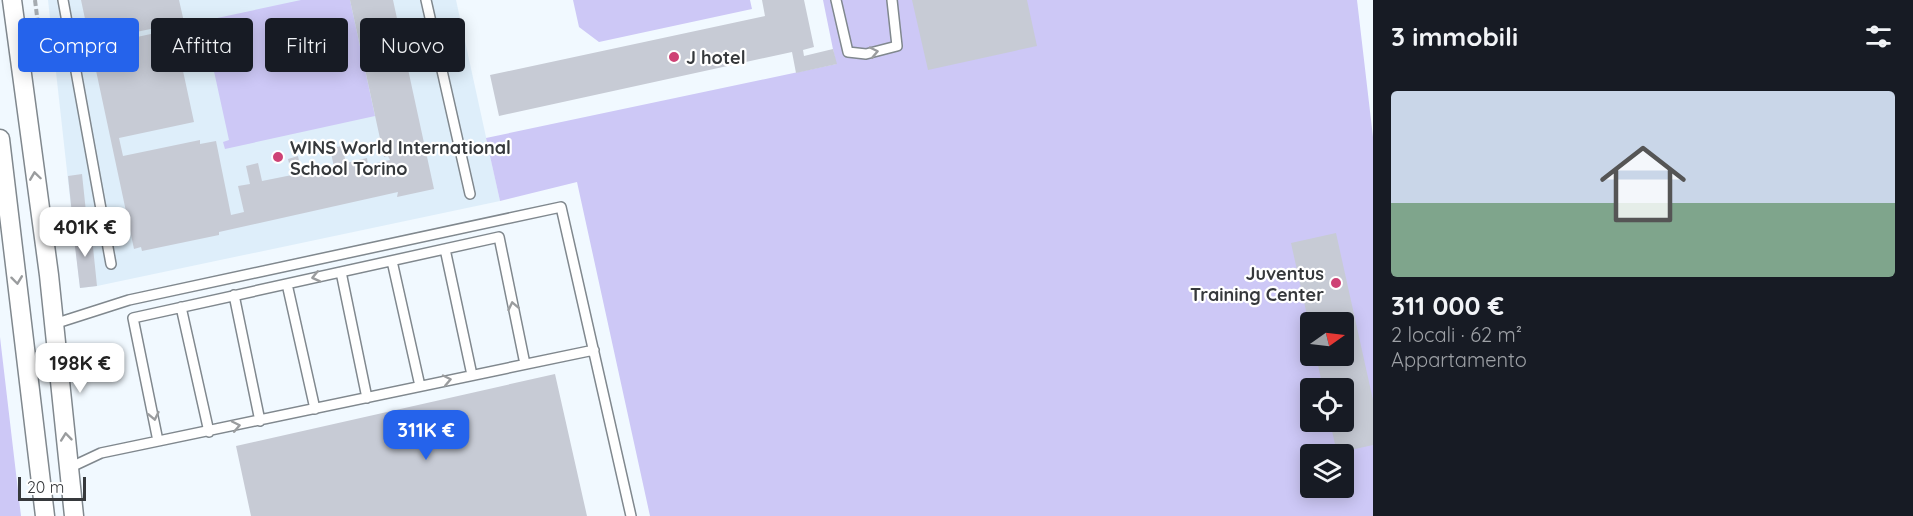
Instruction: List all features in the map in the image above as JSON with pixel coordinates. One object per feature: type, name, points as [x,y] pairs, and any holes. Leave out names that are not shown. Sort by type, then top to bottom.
[{"type":"street","points":[[12,0],[54,324],[74,516]]},
{"type":"street","points":[[0,139],[45,516]]},
{"type":"lane","points":[[63,0],[111,264]]},
{"type":"lane","points":[[426,0],[471,195]]},
{"type":"lane","points":[[836,0],[848,52],[866,54],[897,46],[892,0]]},
{"type":"lane","points":[[54,324],[129,300],[561,207],[631,516]]},
{"type":"lane","points":[[158,441],[133,318],[499,237],[525,364]]},
{"type":"lane","points":[[445,249],[472,375]]},
{"type":"lane","points":[[392,261],[420,386]]},
{"type":"lane","points":[[341,272],[367,398]]},
{"type":"lane","points":[[287,284],[315,409]]},
{"type":"lane","points":[[234,295],[260,421]]},
{"type":"lane","points":[[181,307],[209,432]]},
{"type":"lane","points":[[69,468],[101,453],[594,350]]},
{"type":"shaded area","name":"WINS World International School Torino","points":[[48,0],[456,0],[460,18],[360,18],[360,72],[465,72],[465,41],[500,201],[80,288],[56,72],[139,72],[139,18],[50,18]]},
{"type":"shaded area","points":[[301,0],[350,0],[360,46],[360,72],[366,72],[375,116],[225,149],[223,142],[229,140],[214,72],[253,72],[253,18],[217,18]]},
{"type":"shaded area","points":[[573,0],[750,0],[752,9],[599,42],[579,27]]},
{"type":"shaded area","points":[[823,0],[1357,0],[1373,137],[1373,516],[650,516],[577,182],[500,201],[486,138],[836,64]]},
{"type":"shaded area","points":[[0,337],[21,516],[0,516]]},
{"type":"building","points":[[81,0],[179,0],[183,18],[151,18],[151,29],[139,31],[139,18],[85,18]]},
{"type":"building","points":[[350,0],[393,0],[397,18],[360,18],[360,46]]},
{"type":"building","name":"J hotel","points":[[762,0],[804,0],[814,47],[803,50],[804,56],[833,49],[837,64],[796,73],[792,52],[499,116],[490,75],[765,16]]},
{"type":"building","points":[[912,0],[1027,0],[1037,46],[928,70]]},
{"type":"building","points":[[151,34],[151,72],[183,72],[194,122],[119,138],[123,156],[200,140],[200,144],[216,141],[231,215],[244,212],[238,186],[250,184],[246,166],[258,163],[262,181],[292,175],[288,159],[298,156],[302,174],[334,167],[330,148],[342,146],[346,163],[367,158],[368,165],[390,160],[388,156],[384,157],[366,72],[409,72],[434,189],[397,197],[398,192],[219,232],[219,235],[142,251],[141,247],[134,249],[96,72],[139,72],[139,37]]},
{"type":"building","points":[[82,174],[86,212],[72,214],[68,176]]},
{"type":"building","points":[[91,228],[97,286],[80,288],[73,230]]},
{"type":"building","points":[[1336,233],[1354,312],[1306,312],[1291,243]]},
{"type":"building","points":[[1354,314],[1373,400],[1373,445],[1354,449],[1354,444],[1335,444],[1332,432],[1354,432],[1354,378],[1321,378],[1318,366],[1354,366]]},
{"type":"building","points":[[555,374],[587,516],[251,516],[236,446]]},
{"type":"place","name":"J hotel","points":[[674,57]]},
{"type":"place","name":"WINS World International School Torino","points":[[278,157]]},
{"type":"place","name":"Juventus Training Center","points":[[1336,283]]}]
